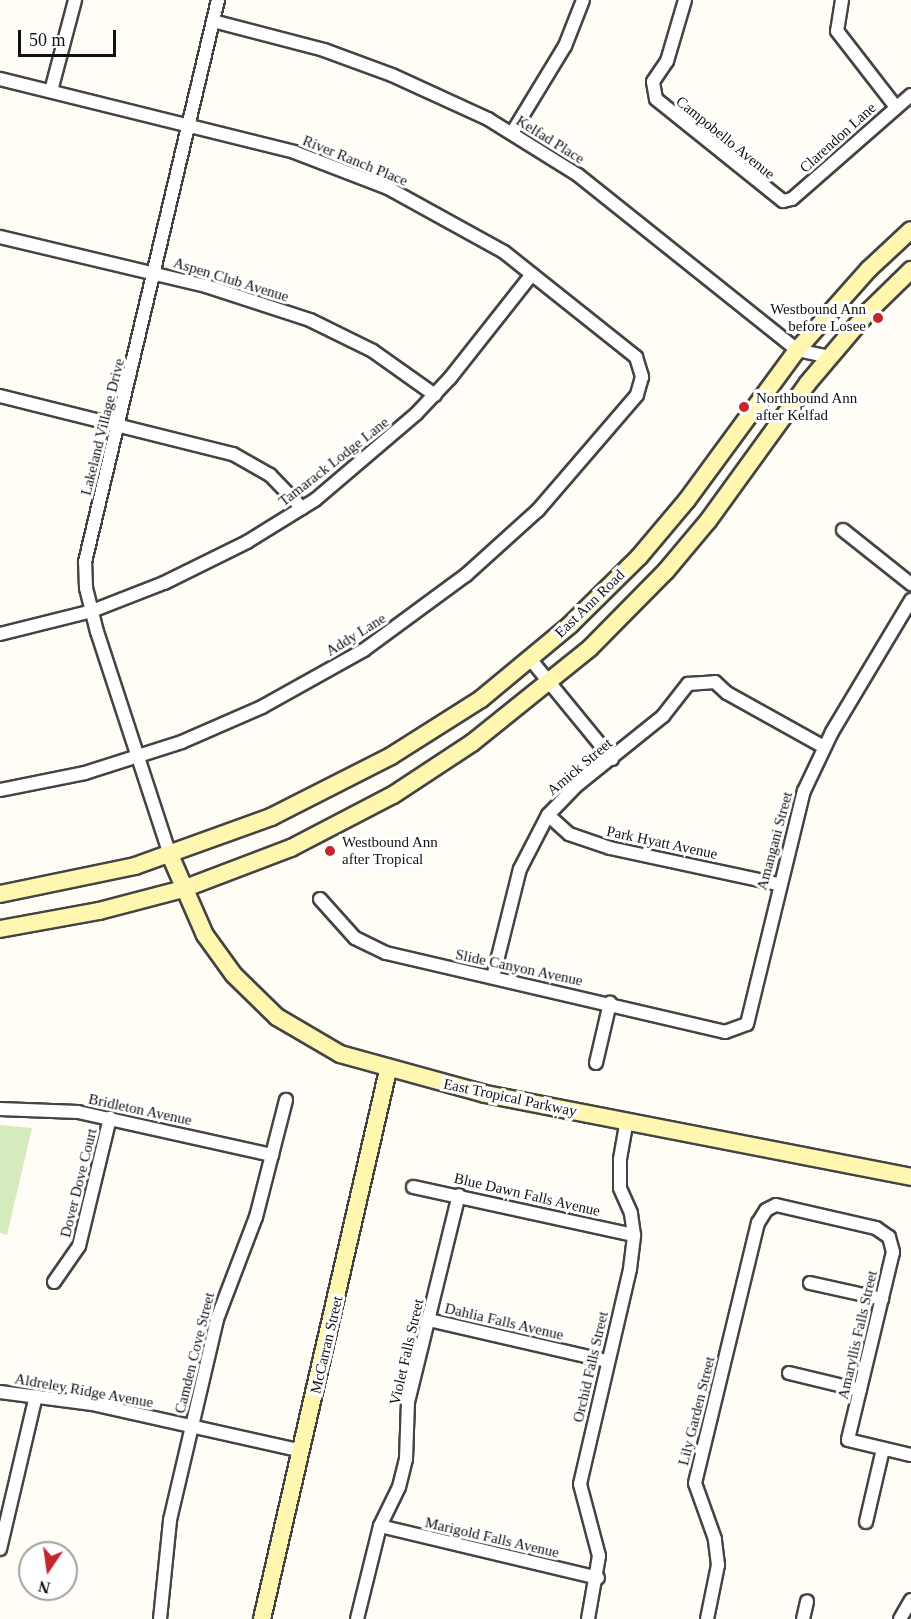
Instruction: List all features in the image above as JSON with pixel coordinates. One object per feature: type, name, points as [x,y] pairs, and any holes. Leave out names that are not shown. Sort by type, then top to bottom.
[{"type":"main road","name":"East Ann Road","points":[[170,855],[294,806],[391,756],[481,699],[531,660],[590,607],[658,535],[797,350],[869,269],[911,230]]},
{"type":"main road","name":"East Ann Road","points":[[183,889],[291,848],[375,805],[465,748],[550,682],[610,629],[682,553],[830,357],[911,270]]},
{"type":"main road","name":"East Tropical Parkway","points":[[170,855],[183,889],[217,954],[252,996],[296,1031],[318,1043],[388,1070],[475,1092],[911,1177]]},
{"type":"main road","points":[[0,894],[108,872],[170,855]]},
{"type":"main road","points":[[0,929],[99,911],[183,889]]},
{"type":"main road","name":"McCarran Street","points":[[262,1619],[303,1451],[388,1070]]},
{"type":"street","points":[[51,91],[75,0]]},
{"type":"street","name":"Lakeland Village Drive","points":[[170,855],[137,758],[92,611],[85,562],[121,424],[218,0]]},
{"type":"street","points":[[512,133],[565,46],[583,0]]},
{"type":"street","name":"Campobello Avenue","points":[[685,0],[673,45],[653,82],[653,92],[683,125],[783,201]]},
{"type":"street","points":[[842,0],[837,31],[896,107]]},
{"type":"street","name":"Kelfad Place","points":[[213,21],[324,50],[392,75],[512,133],[578,175],[797,350],[830,357]]},
{"type":"street","name":"River Ranch Place","points":[[0,80],[294,152],[388,188],[465,228],[532,274],[636,357],[642,377]]},
{"type":"street","name":"Clarendon Lane","points":[[783,201],[792,199],[911,95]]},
{"type":"street","name":"Aspen Club Avenue","points":[[0,237],[155,273],[310,320],[373,351],[435,395]]},
{"type":"street","name":"Tamarack Lodge Lane","points":[[0,634],[92,611],[201,566],[302,508],[387,441],[435,395],[532,274]]},
{"type":"street","name":"Addy Lane","points":[[0,790],[85,773],[137,758],[262,707],[412,618],[538,510],[637,395],[642,377]]},
{"type":"street","points":[[0,396],[121,424],[232,454],[270,475],[302,508]]},
{"type":"street","points":[[843,530],[911,584]]},
{"type":"street","name":"Amangani Street","points":[[731,1032],[747,1024],[752,1013],[778,884],[794,819],[824,747],[911,600]]},
{"type":"street","points":[[531,660],[612,759]]},
{"type":"street","name":"Amick Street","points":[[493,977],[520,869],[548,815],[576,786],[663,717],[688,684],[715,682],[727,693],[824,747]]},
{"type":"street","name":"Park Hyatt Avenue","points":[[548,815],[569,834],[610,848],[778,884]]},
{"type":"street","name":"Slide Canyon Avenue","points":[[320,899],[344,928],[368,946],[731,1032]]},
{"type":"street","points":[[596,1063],[610,1003]]},
{"type":"street","name":"Camden Cove Street","points":[[160,1619],[170,1520],[191,1426],[217,1319],[256,1217],[286,1100]]},
{"type":"street","name":"Bridleton Avenue","points":[[0,1109],[78,1112],[272,1155]]},
{"type":"street","name":"Dover Dove Court","points":[[54,1282],[79,1246],[110,1118]]},
{"type":"street","name":"Orchid Falls Street","points":[[588,1619],[598,1578],[596,1538],[585,1514],[580,1484],[630,1269],[634,1236],[631,1213],[620,1188],[620,1159],[627,1121]]},
{"type":"street","name":"Blue Dawn Falls Avenue","points":[[413,1187],[459,1195],[634,1236]]},
{"type":"street","name":"Violet Falls Street","points":[[357,1619],[380,1526],[399,1487],[406,1459],[408,1402],[459,1195]]},
{"type":"street","name":"Amaryllis Falls Street","points":[[765,1210],[776,1205],[876,1228],[889,1237],[893,1252],[848,1440],[884,1449]]},
{"type":"street","name":"Lily Garden Street","points":[[707,1619],[718,1564],[715,1539],[695,1483],[758,1223],[765,1210]]},
{"type":"street","points":[[810,1283],[882,1299]]},
{"type":"street","name":"Dahlia Falls Avenue","points":[[429,1320],[607,1361]]},
{"type":"street","points":[[789,1373],[860,1390]]},
{"type":"street","name":"Aldreley Ridge Avenue","points":[[0,1392],[36,1396],[191,1426],[303,1451]]},
{"type":"street","points":[[0,1549],[36,1396]]},
{"type":"street","points":[[866,1522],[884,1449],[911,1455]]},
{"type":"street","name":"Marigold Falls Avenue","points":[[380,1526],[598,1578]]},
{"type":"street","points":[[900,1619],[911,1600]]},
{"type":"street","points":[[803,1619],[807,1601]]},
{"type":"green space","points":[[0,1125],[32,1128],[7,1235],[0,1233]]},
{"type":"place","name":"Westbound Ann before Losee","points":[[878,318]]},
{"type":"place","name":"Northbound Ann after Kelfad","points":[[744,407]]},
{"type":"place","name":"Westbound Ann after Tropical","points":[[330,851]]}]
